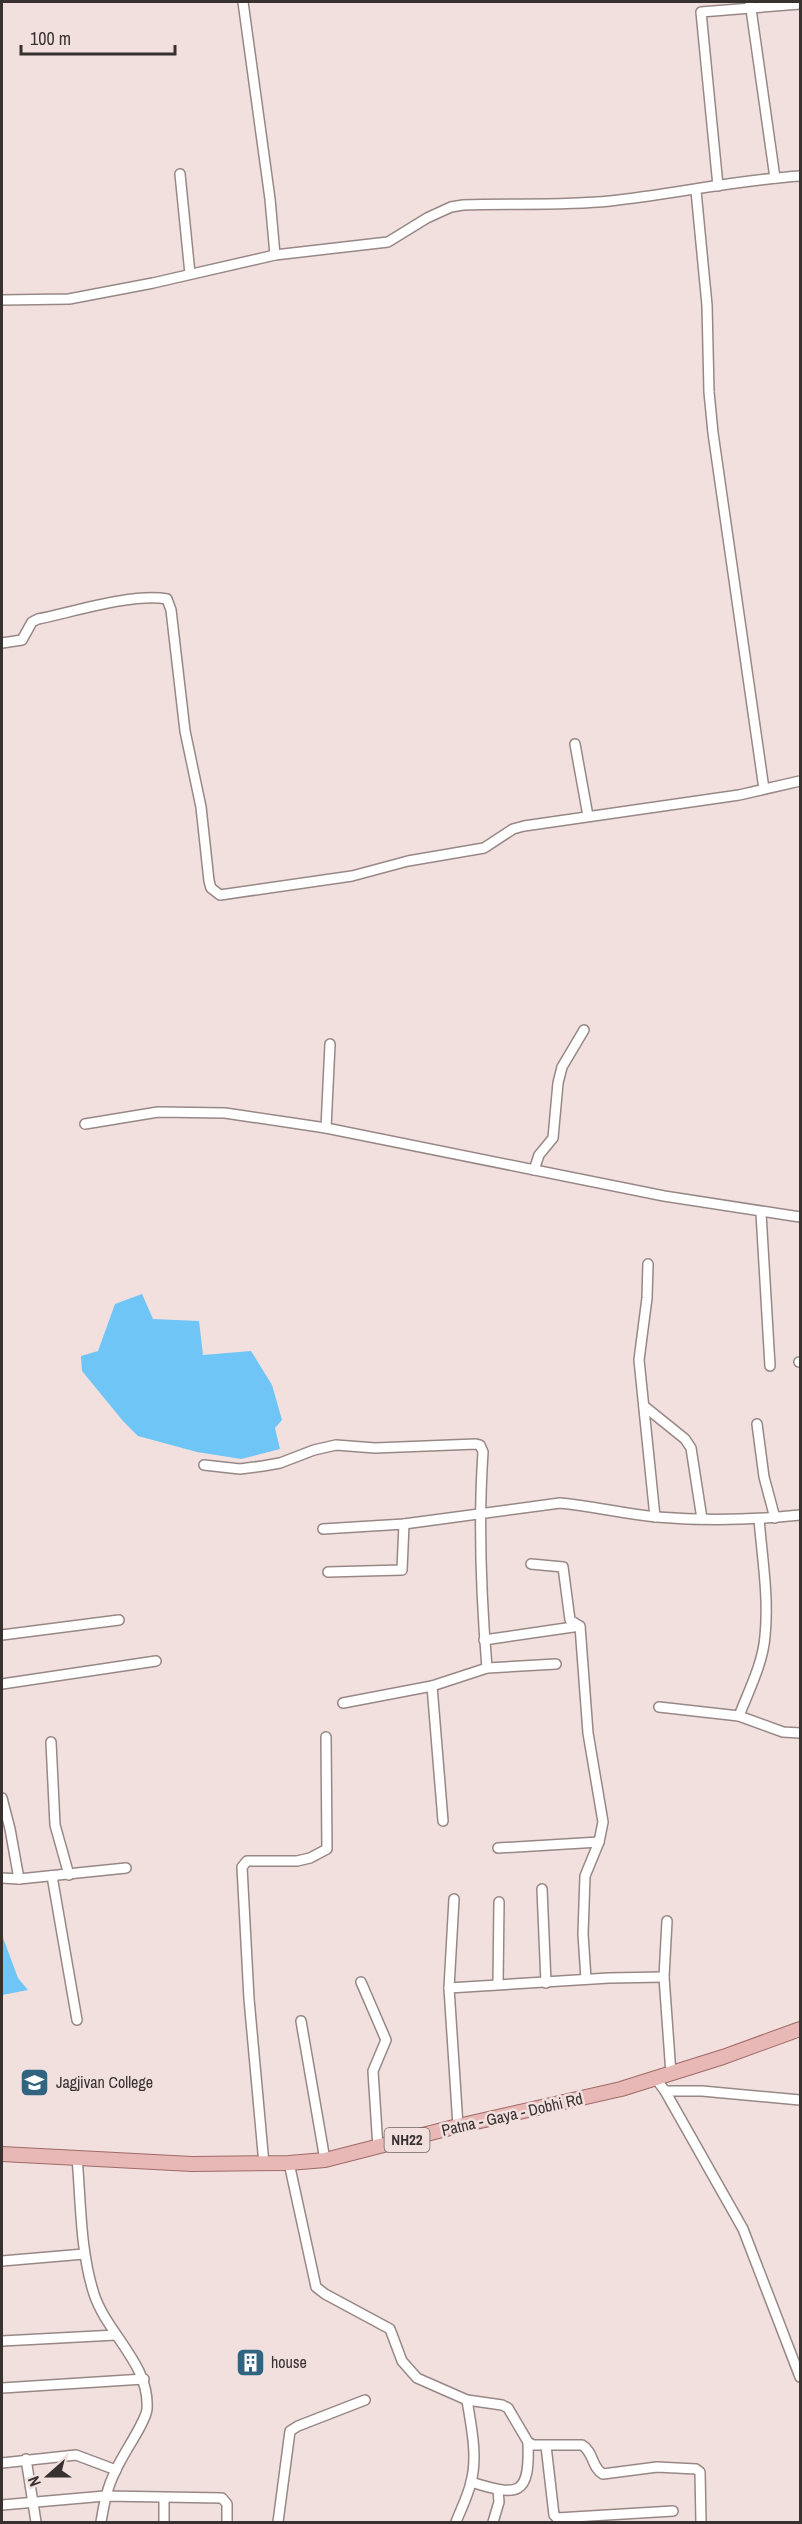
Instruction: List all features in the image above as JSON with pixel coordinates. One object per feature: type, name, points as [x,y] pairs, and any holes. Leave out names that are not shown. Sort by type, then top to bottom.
[{"type":"main road","name":"Patna - Gaya - Dobhi Rd","points":[[2,2154],[192,2164],[264,2164],[325,2160],[458,2126],[586,2098],[656,2079],[801,2029]]},
{"type":"street","points":[[243,2],[270,199],[275,255]]},
{"type":"street","points":[[699,2],[718,186]]},
{"type":"street","points":[[701,12],[750,4],[801,4]]},
{"type":"street","points":[[750,4],[775,178]]},
{"type":"street","points":[[180,174],[190,274]]},
{"type":"street","points":[[2,300],[69,299],[275,255],[388,242],[427,218],[451,207],[463,205],[574,204],[696,191],[718,186],[801,176]]},
{"type":"street","points":[[696,191],[708,313],[709,392],[713,433],[764,789]]},
{"type":"street","points":[[2,643],[22,640],[32,622],[38,620],[131,599],[167,599],[171,610],[185,730],[201,807],[209,881],[211,888],[220,895],[352,876],[408,861],[484,848],[518,828],[739,795],[801,781]]},
{"type":"street","points":[[575,744],[588,816]]},
{"type":"street","points":[[534,1170],[538,1155],[553,1138],[558,1083],[562,1067],[584,1030]]},
{"type":"street","points":[[326,1128],[330,1044]]},
{"type":"street","points":[[85,1124],[158,1112],[225,1113],[326,1128],[761,1213],[801,1217]]},
{"type":"street","points":[[761,1213],[770,1365]]},
{"type":"street","points":[[648,1264],[647,1298],[639,1349],[655,1517]]},
{"type":"street","points":[[644,1406],[685,1438],[691,1448],[702,1519]]},
{"type":"street","points":[[757,1424],[764,1477],[775,1518]]},
{"type":"street","points":[[204,1465],[240,1469],[263,1466],[280,1463],[314,1450],[336,1445],[375,1448],[480,1445],[483,1452],[478,1513],[487,1668]]},
{"type":"street","points":[[323,1529],[404,1524],[560,1503],[586,1505],[655,1517],[759,1519],[801,1515]]},
{"type":"street","points":[[739,1716],[760,1661],[765,1636],[759,1519]]},
{"type":"street","points":[[328,1572],[402,1570],[404,1524]]},
{"type":"street","points":[[531,1564],[563,1567],[570,1620],[578,1625],[581,1631],[588,1733],[603,1822],[599,1842],[585,1876],[583,1934],[586,1979]]},
{"type":"street","points":[[2,1635],[119,1620]]},
{"type":"street","points":[[484,1640],[578,1625]]},
{"type":"street","points":[[2,1684],[156,1661]]},
{"type":"street","points":[[343,1703],[432,1686],[487,1668],[556,1664]]},
{"type":"street","points":[[432,1686],[443,1821]]},
{"type":"street","points":[[659,1707],[739,1716],[783,1732],[801,1733]]},
{"type":"street","points":[[264,2164],[249,1999],[242,1867],[247,1861],[303,1860],[327,1849],[326,1737]]},
{"type":"street","points":[[51,1742],[55,1825],[69,1875]]},
{"type":"street","points":[[2,1798],[20,1880]]},
{"type":"street","points":[[498,1848],[599,1842]]},
{"type":"street","points":[[2,1878],[20,1880],[126,1868]]},
{"type":"street","points":[[52,1876],[77,2020]]},
{"type":"street","points":[[542,1889],[546,1983]]},
{"type":"street","points":[[454,1899],[449,1988],[458,2126]]},
{"type":"street","points":[[498,1902],[498,1984]]},
{"type":"street","points":[[667,1922],[664,1977],[671,2074]]},
{"type":"street","points":[[449,1988],[586,1979],[664,1977]]},
{"type":"street","points":[[361,1982],[386,2040],[373,2071],[378,2148]]},
{"type":"street","points":[[301,2021],[325,2160]]},
{"type":"street","points":[[656,2079],[743,2229],[801,2377]]},
{"type":"street","points":[[665,2091],[702,2091],[801,2100]]},
{"type":"street","points":[[77,2157],[84,2254],[95,2296],[144,2379],[147,2412],[116,2470],[105,2496],[100,2523]]},
{"type":"street","points":[[289,2163],[316,2287],[390,2329],[402,2361],[417,2378],[467,2400],[508,2408],[528,2442],[529,2466],[522,2486],[515,2491],[498,2490],[471,2482]]},
{"type":"street","points":[[2,2260],[84,2254]]},
{"type":"street","points":[[2,2340],[116,2335]]},
{"type":"street","points":[[2,2388],[144,2379]]},
{"type":"street","points":[[278,2523],[290,2432],[298,2426],[365,2400]]},
{"type":"street","points":[[456,2523],[471,2482],[474,2449],[467,2400]]},
{"type":"street","points":[[528,2442],[533,2445],[582,2445],[587,2448],[595,2468],[603,2474],[657,2468],[696,2469],[700,2472],[702,2480],[701,2523]]},
{"type":"street","points":[[546,2445],[556,2517],[590,2520],[673,2511]]},
{"type":"street","points":[[2,2463],[76,2455],[116,2470]]},
{"type":"street","points":[[26,2459],[36,2523]]},
{"type":"street","points":[[493,2523],[499,2502],[498,2490]]},
{"type":"street","points":[[2,2505],[105,2496],[225,2499],[227,2523]]},
{"type":"street","points":[[164,2499],[164,2523]]},
{"type":"water","points":[[142,1294],[153,1319],[199,1321],[203,1355],[251,1351],[272,1385],[282,1420],[275,1428],[280,1449],[241,1459],[197,1452],[138,1436],[123,1421],[82,1371],[81,1356],[98,1351],[115,1304]]},
{"type":"water","points":[[2,1935],[18,1978],[28,1990],[2,1995]]},
{"type":"place","name":"Jagjivan College","points":[[35,2082]]},
{"type":"place","name":"house","points":[[250,2362]]}]
